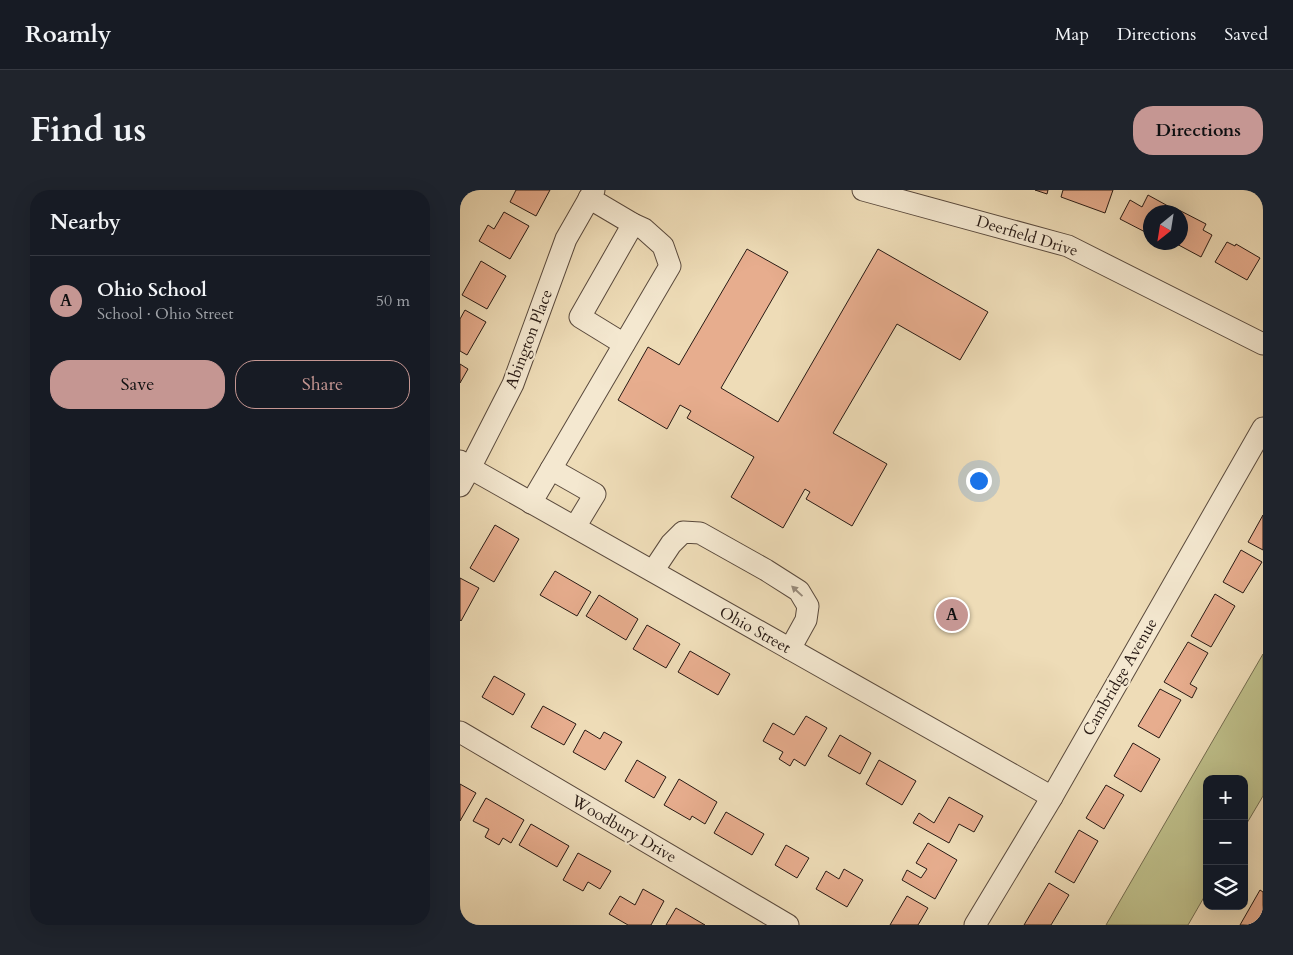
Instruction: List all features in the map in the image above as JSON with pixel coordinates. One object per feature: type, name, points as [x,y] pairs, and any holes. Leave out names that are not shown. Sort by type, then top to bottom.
[{"type":"street","name":"Deerfield Drive","points":[[863,190],[1068,246],[1263,344]]},
{"type":"street","points":[[531,503],[670,266],[663,246],[644,229],[592,194]]},
{"type":"street","name":"Abington Place","points":[[463,472],[513,384],[566,239],[592,194]]},
{"type":"street","points":[[624,344],[580,317],[634,224]]},
{"type":"street","name":"Cambridge Avenue","points":[[975,925],[1052,797],[1263,428]]},
{"type":"street","points":[[551,469],[595,494],[575,527]]},
{"type":"street","name":"Ohio Street","points":[[463,472],[531,503],[575,527],[1052,797]]},
{"type":"street","points":[[653,571],[671,544],[683,532],[700,533],[758,566],[799,591],[808,606],[806,620],[790,649]]},
{"type":"street","name":"Woodbury Drive","points":[[460,732],[788,925]]},
{"type":"green space","points":[[1263,654],[1263,796],[1248,821],[1248,775],[1203,775],[1203,899],[1188,925],[1106,925]]},
{"type":"building","points":[[516,190],[550,190],[536,216],[510,202]]},
{"type":"building","points":[[1035,190],[1048,190],[1047,194]]},
{"type":"building","points":[[1063,190],[1113,190],[1105,213],[1061,197]]},
{"type":"building","points":[[1148,195],[1166,205],[1143,205]]},
{"type":"building","points":[[1130,200],[1142,207],[1143,205],[1143,231],[1120,219]]},
{"type":"building","points":[[504,212],[529,226],[510,259],[479,241],[488,225],[494,229]]},
{"type":"building","points":[[1188,215],[1206,224],[1203,230],[1212,235],[1201,257],[1188,250]]},
{"type":"building","points":[[1227,242],[1235,246],[1236,244],[1260,258],[1247,280],[1215,262]]},
{"type":"building","points":[[747,249],[788,272],[721,388],[778,422],[878,249],[988,312],[960,360],[897,324],[833,433],[887,464],[852,526],[806,499],[810,492],[805,489],[783,528],[731,497],[754,457],[687,418],[691,411],[680,405],[667,429],[618,400],[648,347],[679,365]]},
{"type":"building","points":[[481,261],[506,276],[487,309],[462,295]]},
{"type":"building","points":[[465,310],[486,322],[467,355],[460,351],[460,319]]},
{"type":"building","points":[[460,364],[468,369],[460,383]]},
{"type":"building","points":[[1263,515],[1263,550],[1248,542]]},
{"type":"building","points":[[495,525],[519,539],[494,582],[470,568]]},
{"type":"building","points":[[1241,550],[1262,562],[1243,593],[1223,582]]},
{"type":"building","points":[[555,571],[591,592],[577,616],[540,595]]},
{"type":"building","points":[[460,578],[479,588],[461,621],[460,620]]},
{"type":"building","points":[[1215,594],[1235,606],[1211,647],[1191,636]]},
{"type":"building","points":[[599,595],[638,619],[626,640],[586,616]]},
{"type":"building","points":[[647,625],[680,644],[666,668],[633,649]]},
{"type":"building","points":[[1188,642],[1208,653],[1190,684],[1197,688],[1192,698],[1164,682]]},
{"type":"building","points":[[690,651],[730,674],[718,695],[678,672]]},
{"type":"building","points":[[494,676],[525,694],[513,715],[482,697]]},
{"type":"building","points":[[1160,689],[1181,700],[1159,738],[1138,726]]},
{"type":"building","points":[[543,706],[576,724],[564,745],[531,727]]},
{"type":"building","points":[[806,716],[827,728],[805,766],[794,759],[790,766],[779,759],[783,752],[763,741],[773,723],[794,735]]},
{"type":"building","points":[[585,730],[600,739],[604,732],[622,742],[605,770],[573,752]]},
{"type":"building","points":[[840,735],[871,753],[860,774],[828,756]]},
{"type":"building","points":[[1133,743],[1160,759],[1141,792],[1114,776]]},
{"type":"building","points":[[637,760],[666,777],[654,798],[625,781]]},
{"type":"building","points":[[879,760],[916,781],[902,805],[866,784]]},
{"type":"building","points":[[679,779],[717,802],[705,824],[692,816],[690,820],[664,805]]},
{"type":"building","points":[[460,784],[476,793],[460,821]]},
{"type":"building","points":[[1106,785],[1124,795],[1104,829],[1086,818]]},
{"type":"building","points":[[949,797],[983,816],[974,832],[959,824],[949,843],[913,823],[919,813],[934,823]]},
{"type":"building","points":[[486,798],[524,820],[511,843],[503,838],[499,845],[485,837],[489,829],[473,821]]},
{"type":"building","points":[[726,812],[764,834],[752,855],[714,833]]},
{"type":"building","points":[[531,824],[569,846],[557,867],[519,845]]},
{"type":"building","points":[[1079,830],[1098,841],[1074,883],[1055,872]]},
{"type":"building","points":[[928,843],[957,860],[935,899],[902,880],[907,870],[921,878],[927,869],[916,863]]},
{"type":"building","points":[[786,845],[809,858],[797,878],[775,865]]},
{"type":"building","points":[[578,853],[611,871],[600,889],[588,882],[583,891],[563,880]]},
{"type":"building","points":[[844,869],[863,880],[847,907],[816,889],[826,871],[839,879]]},
{"type":"building","points":[[1049,883],[1069,895],[1051,925],[1024,925]]},
{"type":"building","points":[[643,889],[664,901],[651,925],[628,925],[609,914],[620,896],[635,905]]},
{"type":"building","points":[[1260,890],[1263,892],[1263,925],[1240,925]]},
{"type":"building","points":[[907,896],[928,908],[918,925],[890,925]]},
{"type":"building","points":[[676,908],[705,925],[666,925]]},
{"type":"place","name":"Ohio School","points":[[952,615]]}]
